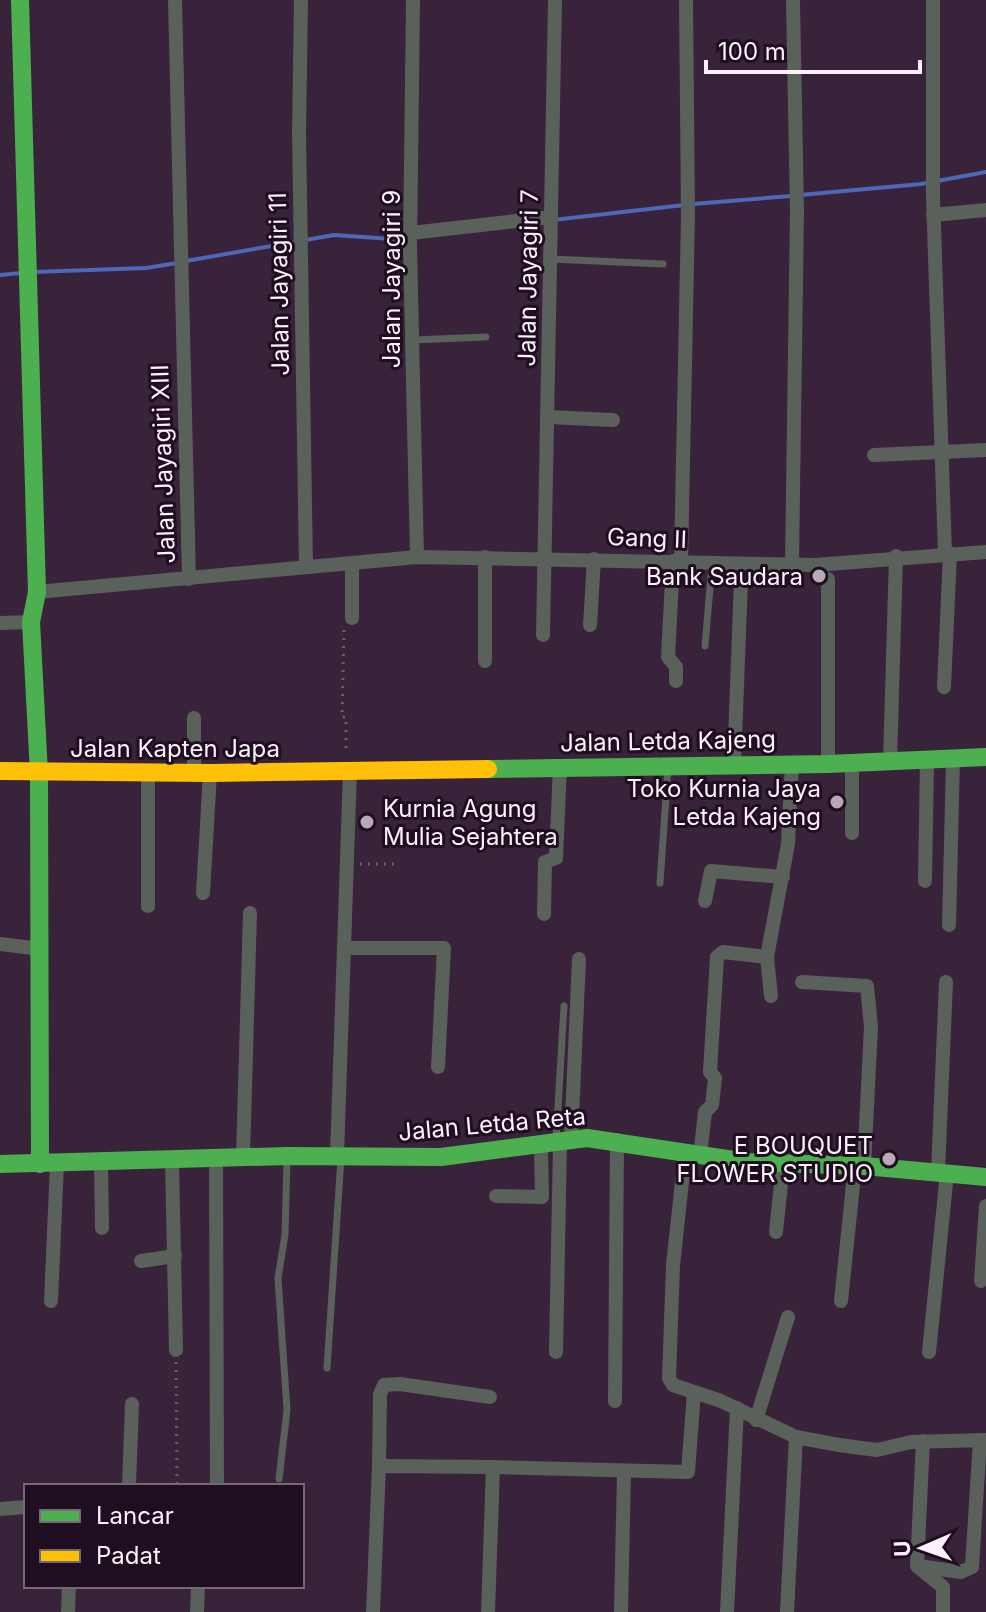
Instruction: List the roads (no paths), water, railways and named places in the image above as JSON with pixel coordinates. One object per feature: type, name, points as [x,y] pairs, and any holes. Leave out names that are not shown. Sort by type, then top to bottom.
[{"type":"street","points":[[20,0],[37,592],[31,622],[39,773],[40,949],[51,1301]]},
{"type":"street","name":"Jalan Jayagiri XIII","points":[[175,0],[189,579],[306,566]]},
{"type":"street","name":"Jalan Jayagiri 11","points":[[301,0],[300,258],[306,566]]},
{"type":"street","name":"Jalan Jayagiri 9","points":[[413,0],[411,238],[417,557]]},
{"type":"street","name":"Jalan Jayagiri 7","points":[[543,635],[555,0]]},
{"type":"street","points":[[676,681],[676,667],[668,657],[677,561],[688,214],[686,0]]},
{"type":"street","points":[[792,564],[797,210],[793,0]]},
{"type":"street","points":[[933,0],[933,215],[941,372],[940,453],[947,553],[944,687]]},
{"type":"street","points":[[933,215],[986,210]]},
{"type":"street","points":[[411,238],[551,218]]},
{"type":"street","points":[[548,417],[613,420]]},
{"type":"street","points":[[874,455],[986,450]]},
{"type":"street","name":"Gang II","points":[[306,566],[417,557],[792,564],[986,552]]},
{"type":"street","points":[[890,761],[896,556]]},
{"type":"street","points":[[485,557],[485,661]]},
{"type":"street","points":[[590,625],[594,559]]},
{"type":"street","points":[[352,563],[352,618]]},
{"type":"street","points":[[37,592],[189,579]]},
{"type":"street","points":[[828,579],[828,764]]},
{"type":"street","points":[[734,765],[741,581]]},
{"type":"street","points":[[0,623],[31,622]]},
{"type":"street","points":[[194,718],[202,772],[203,893]]},
{"type":"street","name":"Jalan Letda Kajeng","points":[[348,770],[828,764],[986,757]]},
{"type":"street","points":[[949,925],[953,759]]},
{"type":"street","points":[[925,881],[927,760]]},
{"type":"street","points":[[852,762],[852,833]]},
{"type":"street","points":[[771,996],[767,957],[783,877],[792,764]]},
{"type":"street","points":[[544,914],[545,862],[556,858],[560,766]]},
{"type":"street","points":[[339,1155],[348,770]]},
{"type":"street","name":"Jalan Kapten Japa","points":[[0,771],[348,770]]},
{"type":"street","points":[[148,772],[148,906]]},
{"type":"street","points":[[705,901],[711,871],[783,877]]},
{"type":"street","points":[[243,1158],[250,913]]},
{"type":"street","points":[[0,944],[40,949]]},
{"type":"street","points":[[344,948],[444,948],[438,1067]]},
{"type":"street","points":[[767,957],[723,952],[718,955],[710,1072],[715,1078],[712,1105],[705,1112],[692,1155],[673,1265],[669,1378],[673,1385],[737,1408],[796,1437],[877,1450],[923,1441],[983,1440],[972,1567],[961,1572],[917,1566]]},
{"type":"street","points":[[556,1352],[557,1143],[579,959]]},
{"type":"street","points":[[802,982],[867,986],[871,1027],[859,1166],[841,1301]]},
{"type":"street","points":[[929,1352],[942,1172],[946,982]]},
{"type":"street","points":[[615,1401],[617,1140]]},
{"type":"street","name":"Jalan Letda Reta","points":[[0,1164],[339,1155],[441,1157],[557,1143],[617,1140],[692,1155],[783,1165],[859,1166],[986,1177]]},
{"type":"street","points":[[496,1196],[541,1203],[557,1143]]},
{"type":"street","points":[[216,1159],[217,1484]]},
{"type":"street","points":[[172,1161],[176,1350]]},
{"type":"street","points":[[101,1163],[102,1228]]},
{"type":"street","points":[[776,1232],[783,1165]]},
{"type":"street","points":[[981,1281],[986,1206]]},
{"type":"street","points":[[141,1261],[175,1256]]},
{"type":"street","points":[[756,1420],[788,1317]]},
{"type":"street","points":[[373,1612],[380,1394],[384,1385],[400,1384],[490,1397]]},
{"type":"street","points":[[379,1466],[688,1472],[694,1392]]},
{"type":"street","points":[[129,1484],[132,1404]]},
{"type":"street","points":[[727,1612],[737,1408]]},
{"type":"street","points":[[787,1612],[796,1437]]},
{"type":"street","points":[[917,1566],[923,1441]]},
{"type":"street","points":[[488,1612],[493,1467]]},
{"type":"street","points":[[621,1612],[624,1473]]},
{"type":"street","points":[[0,1509],[24,1507]]},
{"type":"street","points":[[917,1566],[943,1587],[943,1612]]},
{"type":"street","points":[[68,1612],[69,1588]]},
{"type":"street","points":[[197,1612],[198,1588]]},
{"type":"lane","points":[[551,259],[663,264]]},
{"type":"lane","points":[[413,340],[486,337]]},
{"type":"lane","points":[[705,646],[713,562]]},
{"type":"lane","points":[[660,883],[668,766]]},
{"type":"lane","points":[[557,1143],[564,1006]]},
{"type":"lane","points":[[327,1368],[339,1155]]},
{"type":"lane","points":[[279,1479],[287,1410],[278,1278],[285,1235],[287,1156]]},
{"type":"waterway","points":[[800,195],[921,184],[986,172]]},
{"type":"waterway","points":[[693,204],[791,196]]},
{"type":"waterway","points":[[553,220],[684,205]]},
{"type":"waterway","points":[[186,261],[334,235],[406,240]]},
{"type":"waterway","points":[[34,272],[146,268],[177,263]]},
{"type":"waterway","points":[[0,275],[21,273]]},
{"type":"place","name":"Bank Saudara","points":[[819,576]]},
{"type":"place","name":"Toko Kurnia Jaya Letda Kajeng","points":[[837,802]]},
{"type":"place","name":"Kurnia Agung Mulia Sejahtera","points":[[367,822]]},
{"type":"place","name":"E BOUQUET FLOWER STUDIO","points":[[889,1159]]}]
